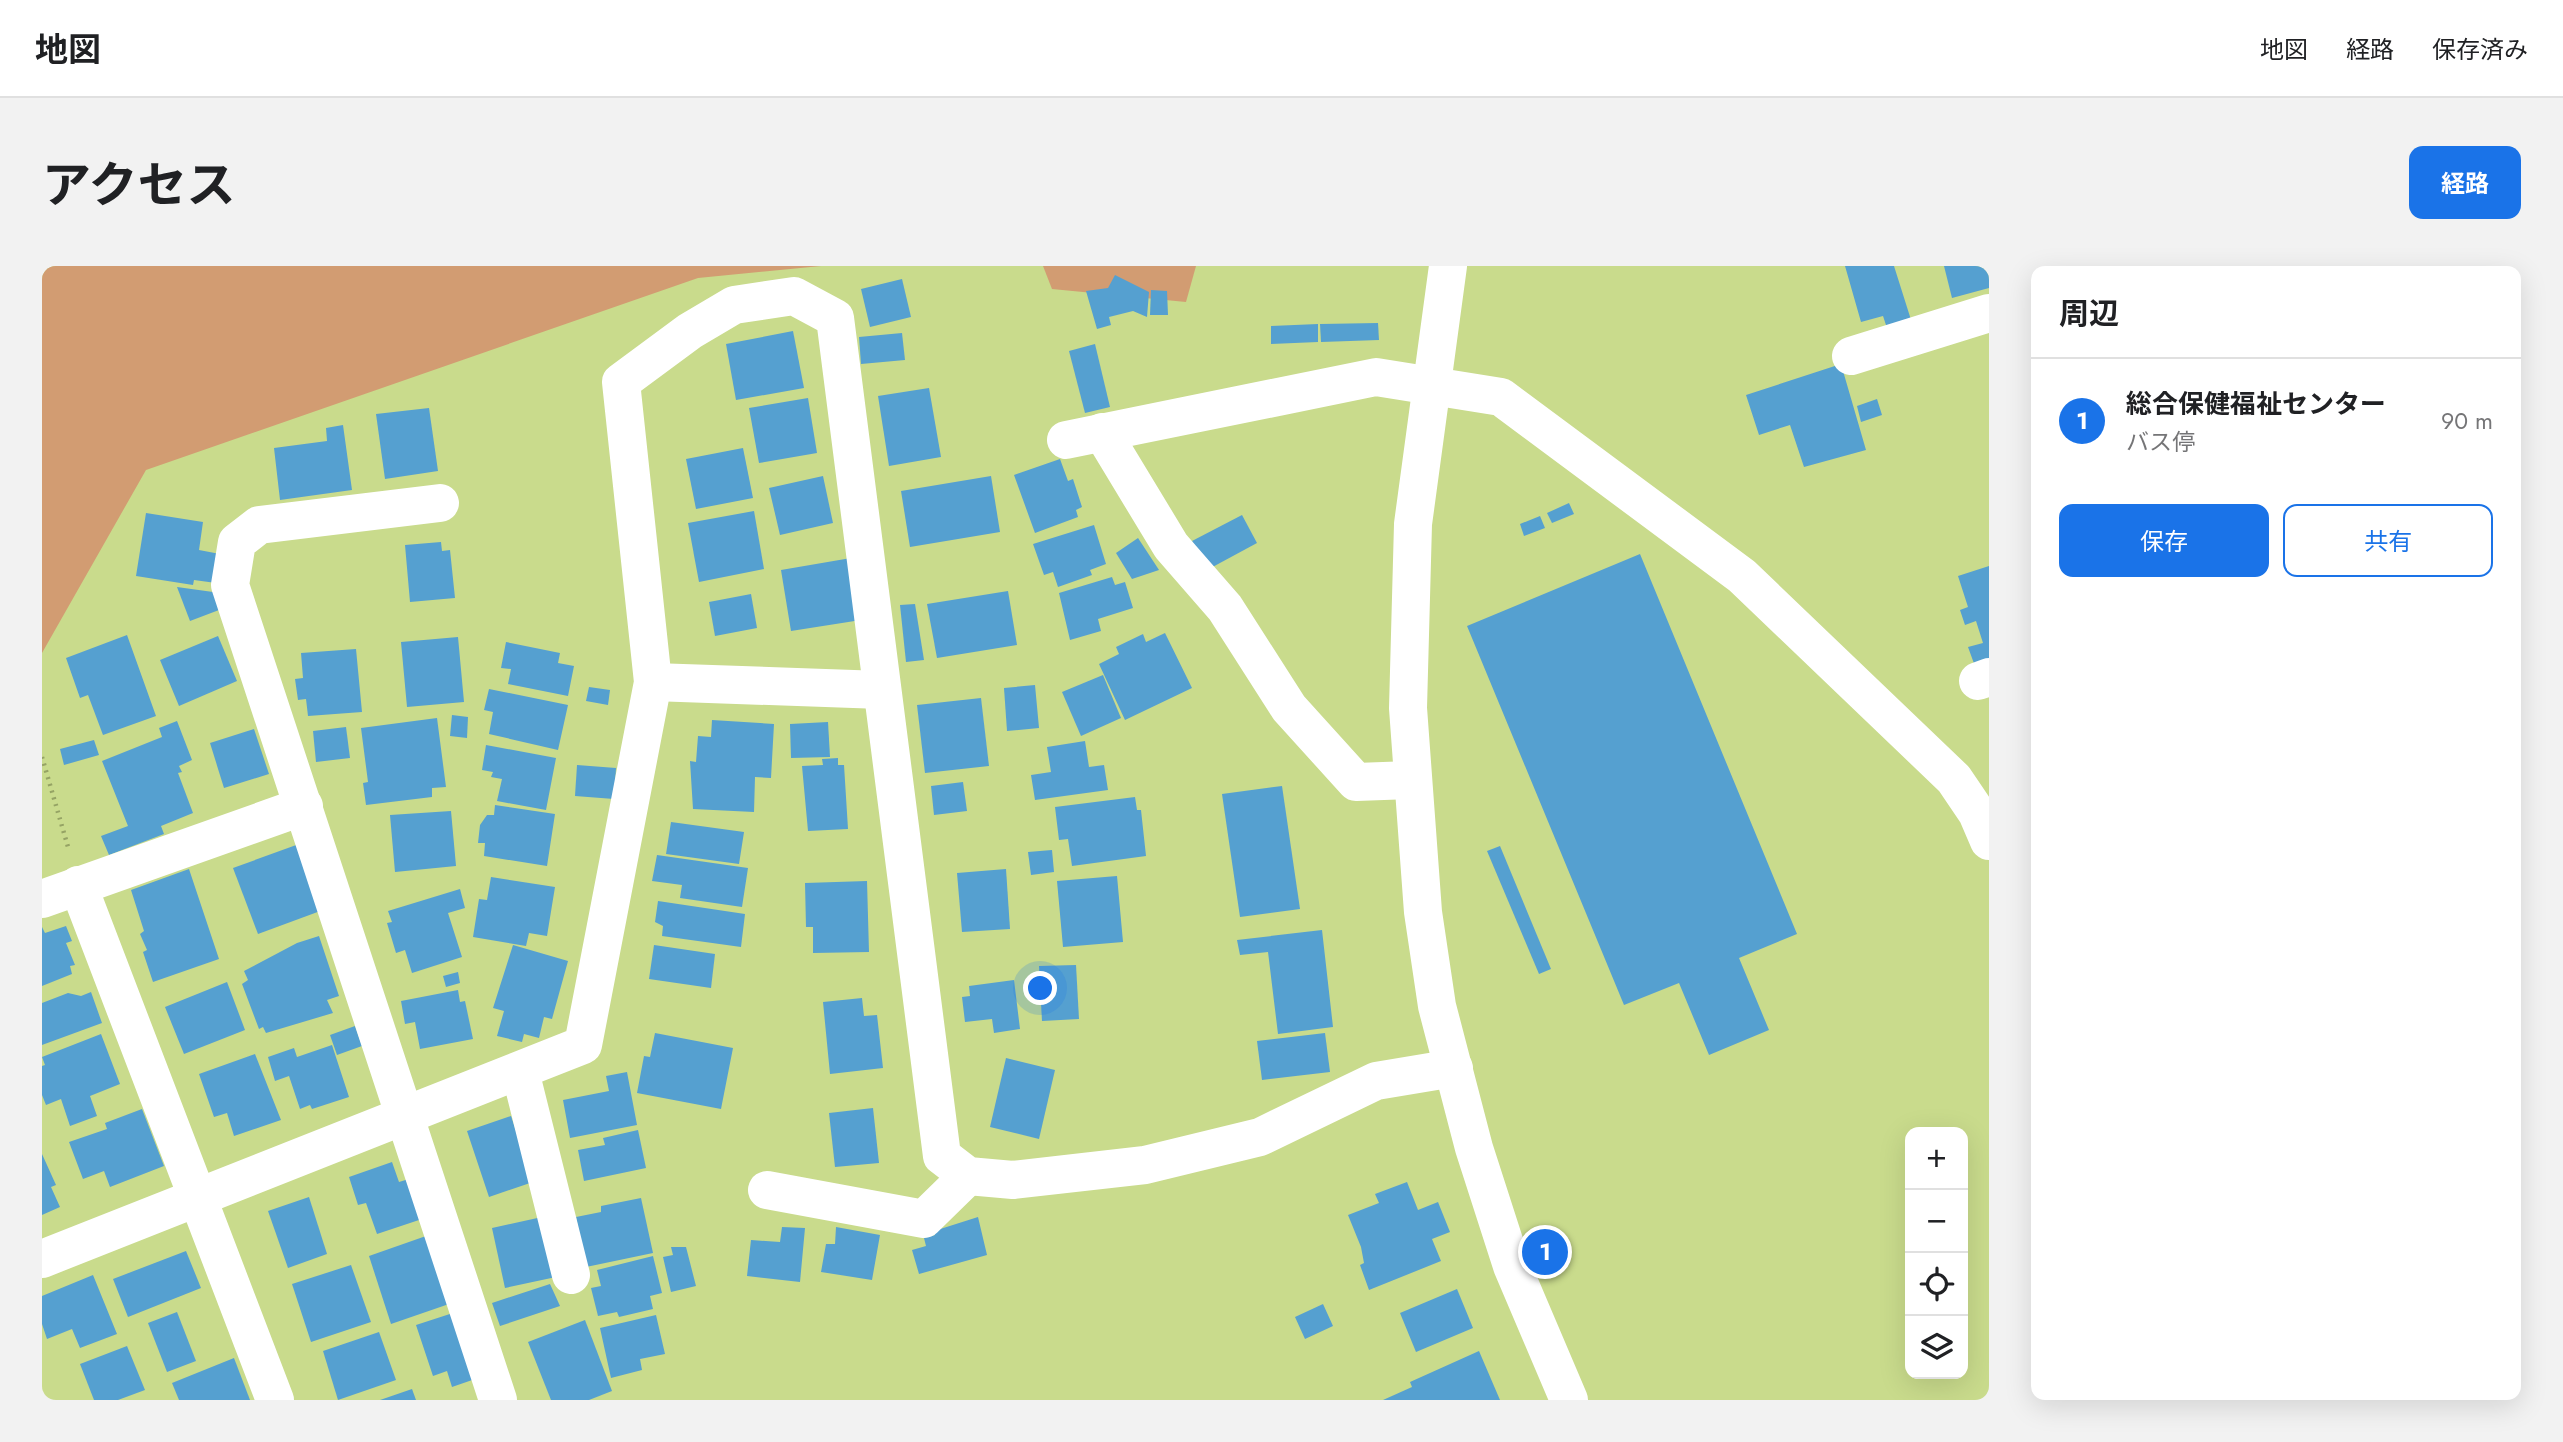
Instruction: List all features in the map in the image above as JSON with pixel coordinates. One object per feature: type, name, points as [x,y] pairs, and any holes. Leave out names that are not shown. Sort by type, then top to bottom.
[{"type":"street","points":[[1448,266],[1413,524],[1408,708],[1411,780],[1423,912],[1437,1006],[1474,1148],[1512,1266],[1569,1400]]},
{"type":"street","points":[[42,1259],[583,1045],[653,682],[621,382],[690,331],[734,305],[794,296],[835,318],[942,1156],[968,1176],[1013,1180],[1145,1166],[1260,1137],[1376,1081],[1454,1068]]},
{"type":"street","points":[[1851,356],[1989,313]]},
{"type":"street","points":[[1066,440],[1376,377],[1501,397],[1742,576],[1954,779],[1977,813],[1989,841]]},
{"type":"street","points":[[1102,432],[1171,547],[1225,608],[1289,708],[1356,782],[1411,780]]},
{"type":"street","points":[[440,503],[259,525],[237,542],[230,585],[498,1400]]},
{"type":"street","points":[[653,682],[882,690]]},
{"type":"street","points":[[42,899],[304,806]]},
{"type":"street","points":[[78,885],[275,1400]]},
{"type":"street","points":[[520,1070],[571,1275]]},
{"type":"street","points":[[767,1190],[924,1219],[968,1176]]},
{"type":"path","points":[[42,757],[78,885]]},
{"type":"shaded area","points":[[42,266],[821,266],[698,278],[146,470],[42,653]]},
{"type":"shaded area","points":[[1043,266],[1196,266],[1186,302],[1052,289]]},
{"type":"building","points":[[1845,266],[1894,266],[1912,323],[1888,331],[1883,316],[1861,322]]},
{"type":"building","points":[[1944,266],[1989,266],[1989,288],[1952,298]]},
{"type":"building","points":[[1115,275],[1149,292],[1147,317],[1133,311],[1109,317],[1111,325],[1097,329],[1086,291],[1108,288]]},
{"type":"building","points":[[902,279],[911,317],[870,327],[861,289]]},
{"type":"building","points":[[1151,290],[1167,291],[1168,315],[1150,315]]},
{"type":"building","points":[[1378,323],[1379,340],[1321,342],[1320,324]]},
{"type":"building","points":[[1318,324],[1318,342],[1271,344],[1271,326]]},
{"type":"building","points":[[793,331],[804,388],[736,400],[726,344]]},
{"type":"building","points":[[902,333],[905,360],[861,364],[859,337]]},
{"type":"building","points":[[1095,344],[1110,407],[1085,413],[1069,351]]},
{"type":"building","points":[[1841,364],[1866,450],[1804,467],[1790,425],[1759,435],[1746,395]]},
{"type":"building","points":[[929,388],[941,457],[889,466],[878,396]]},
{"type":"building","points":[[808,398],[817,453],[759,463],[749,408]]},
{"type":"building","points":[[1877,399],[1882,415],[1861,422],[1857,406]]},
{"type":"building","points":[[429,408],[438,471],[385,479],[376,414]]},
{"type":"building","points":[[343,425],[352,490],[280,500],[274,448],[327,441],[326,428]]},
{"type":"building","points":[[743,448],[753,498],[696,509],[686,459]]},
{"type":"building","points":[[1060,459],[1068,481],[1073,479],[1082,507],[1076,510],[1078,517],[1035,533],[1014,475]]},
{"type":"building","points":[[823,476],[833,523],[780,535],[769,488]]},
{"type":"building","points":[[991,476],[1000,532],[910,547],[901,491]]},
{"type":"building","points":[[1569,503],[1574,514],[1552,523],[1547,513]]},
{"type":"building","points":[[754,511],[764,569],[699,582],[688,523]]},
{"type":"building","points":[[146,513],[203,522],[199,550],[220,554],[216,583],[194,580],[193,585],[136,576]]},
{"type":"building","points":[[1242,515],[1257,543],[1207,570],[1192,541]]},
{"type":"building","points":[[1540,516],[1545,528],[1524,536],[1520,524]]},
{"type":"building","points":[[1094,525],[1106,564],[1090,570],[1092,575],[1058,587],[1053,572],[1044,575],[1033,544]]},
{"type":"building","points":[[1138,538],[1159,570],[1132,579],[1116,553]]},
{"type":"building","points":[[441,542],[442,551],[450,550],[455,598],[410,602],[405,545]]},
{"type":"building","points":[[1640,554],[1797,934],[1739,958],[1769,1030],[1709,1055],[1679,983],[1624,1005],[1467,626]]},
{"type":"building","points":[[851,558],[861,620],[791,631],[781,570]]},
{"type":"building","points":[[1989,566],[1989,665],[1976,669],[1968,647],[1983,643],[1976,621],[1965,625],[1960,610],[1968,607],[1958,576]]},
{"type":"building","points":[[1112,577],[1115,585],[1125,582],[1133,608],[1098,619],[1101,631],[1070,640],[1059,593]]},
{"type":"building","points":[[177,587],[213,592],[219,610],[190,621]]},
{"type":"building","points":[[1008,591],[1017,645],[937,658],[927,604]]},
{"type":"building","points":[[751,594],[757,628],[715,636],[709,602]]},
{"type":"building","points":[[915,604],[924,660],[906,662],[900,605]]},
{"type":"building","points":[[1165,633],[1192,688],[1125,720],[1099,664],[1119,654],[1116,647],[1143,634],[1146,642]]},
{"type":"building","points":[[127,635],[156,716],[103,735],[88,695],[80,698],[66,658]]},
{"type":"building","points":[[218,636],[237,681],[179,706],[160,660]]},
{"type":"building","points":[[458,637],[464,702],[407,707],[401,642]]},
{"type":"building","points":[[506,642],[560,653],[558,663],[574,666],[568,696],[508,684],[511,669],[501,668]]},
{"type":"building","points":[[356,649],[362,712],[308,716],[306,699],[298,700],[295,679],[303,678],[301,653]]},
{"type":"building","points":[[1103,675],[1121,718],[1081,736],[1062,692]]},
{"type":"building","points":[[1035,685],[1039,728],[1007,731],[1004,688]]},
{"type":"building","points":[[589,687],[610,690],[608,705],[586,701]]},
{"type":"building","points":[[489,689],[568,705],[558,750],[489,734],[493,712],[484,710]]},
{"type":"building","points":[[981,698],[989,766],[925,773],[917,705]]},
{"type":"building","points":[[452,715],[468,717],[467,738],[450,736]]},
{"type":"building","points":[[437,718],[446,787],[432,788],[432,797],[366,805],[363,783],[368,782],[361,728]]},
{"type":"building","points":[[712,720],[774,724],[771,778],[755,777],[754,812],[693,809],[690,761],[696,762],[698,736],[711,737]]},
{"type":"building","points":[[177,721],[192,760],[179,766],[182,772],[178,773],[193,813],[161,826],[164,834],[109,855],[101,836],[128,826],[102,761],[162,737],[159,728]]},
{"type":"building","points":[[828,722],[830,757],[791,758],[790,724]]},
{"type":"building","points":[[346,727],[350,758],[316,762],[313,731]]},
{"type":"building","points":[[254,729],[269,774],[224,788],[210,743]]},
{"type":"building","points":[[94,740],[99,755],[64,765],[60,749]]},
{"type":"building","points":[[1085,741],[1089,767],[1104,765],[1108,790],[1035,800],[1031,775],[1051,772],[1047,747]]},
{"type":"building","points":[[486,745],[556,758],[546,810],[497,801],[502,779],[491,777],[493,772],[482,770]]},
{"type":"building","points":[[838,758],[838,765],[844,765],[848,829],[808,831],[802,766],[823,765],[822,759]]},
{"type":"building","points":[[577,765],[616,768],[614,799],[575,796]]},
{"type":"building","points":[[963,782],[967,811],[934,815],[931,786]]},
{"type":"building","points":[[1282,786],[1300,909],[1240,917],[1222,794]]},
{"type":"building","points":[[1135,797],[1137,810],[1141,810],[1146,856],[1072,866],[1068,839],[1059,840],[1055,807]]},
{"type":"building","points":[[495,805],[555,814],[547,866],[484,856],[485,843],[478,843],[480,825],[487,815],[494,815]]},
{"type":"building","points":[[451,811],[456,866],[395,872],[390,815]]},
{"type":"building","points":[[671,822],[744,832],[739,864],[666,854]]},
{"type":"building","points":[[299,844],[323,910],[258,934],[233,868]]},
{"type":"building","points":[[1500,846],[1551,969],[1539,974],[1487,851]]},
{"type":"building","points":[[1052,850],[1054,872],[1031,875],[1028,852]]},
{"type":"building","points":[[657,855],[748,868],[742,907],[680,898],[682,885],[652,881]]},
{"type":"building","points":[[189,869],[219,959],[153,982],[143,952],[147,950],[140,934],[144,931],[131,890]]},
{"type":"building","points":[[1006,869],[1010,929],[962,932],[957,873]]},
{"type":"building","points":[[1117,876],[1123,942],[1063,947],[1057,881]]},
{"type":"building","points":[[491,877],[555,887],[547,936],[529,933],[526,946],[473,937],[479,899],[487,900]]},
{"type":"building","points":[[867,881],[869,952],[813,953],[813,927],[806,927],[805,883]]},
{"type":"building","points":[[460,889],[465,908],[448,913],[462,957],[412,973],[405,950],[396,953],[387,923],[392,922],[388,911]]},
{"type":"building","points":[[658,901],[745,914],[741,947],[662,936],[663,926],[655,922]]},
{"type":"building","points":[[66,926],[72,941],[66,943],[75,965],[70,966],[72,974],[42,986],[42,927],[45,933]]},
{"type":"building","points":[[1322,930],[1333,1027],[1278,1034],[1268,952],[1240,955],[1237,940]]},
{"type":"building","points":[[319,936],[339,996],[327,1000],[333,1013],[266,1033],[263,1027],[259,1029],[242,984],[248,980],[244,971],[297,943]]},
{"type":"building","points":[[513,945],[568,961],[552,1019],[544,1017],[539,1038],[524,1034],[522,1042],[497,1036],[504,1011],[493,1008]]},
{"type":"building","points":[[654,945],[715,954],[711,988],[649,979]]},
{"type":"building","points":[[1076,965],[1079,1019],[1042,1021],[1039,966]]},
{"type":"building","points":[[458,972],[460,983],[446,987],[443,976]]},
{"type":"building","points":[[1014,980],[1020,1029],[994,1033],[992,1019],[965,1022],[962,997],[970,996],[969,986]]},
{"type":"building","points":[[227,982],[245,1030],[184,1054],[165,1007]]},
{"type":"building","points":[[458,990],[460,1002],[465,1001],[473,1039],[420,1049],[415,1022],[405,1024],[401,1001]]},
{"type":"building","points":[[91,992],[102,1023],[42,1045],[42,1003],[68,993],[81,996]]},
{"type":"building","points":[[862,998],[864,1016],[877,1015],[883,1068],[830,1074],[823,1002]]},
{"type":"building","points":[[355,1026],[362,1046],[337,1055],[330,1035]]},
{"type":"building","points":[[655,1033],[733,1048],[721,1109],[637,1093],[644,1056],[650,1057]]},
{"type":"building","points":[[1325,1033],[1330,1072],[1262,1080],[1257,1041]]},
{"type":"building","points":[[101,1034],[120,1084],[90,1096],[97,1116],[70,1126],[61,1099],[46,1105],[42,1095],[42,1066],[45,1065],[42,1057]]},
{"type":"building","points":[[332,1045],[349,1097],[312,1109],[310,1105],[300,1109],[289,1076],[275,1081],[268,1057],[294,1048],[297,1057]]},
{"type":"building","points":[[255,1054],[281,1120],[234,1136],[227,1113],[214,1117],[199,1074]]},
{"type":"building","points":[[1006,1058],[1055,1070],[1039,1139],[990,1127]]},
{"type":"building","points":[[627,1072],[637,1125],[570,1138],[563,1100],[609,1091],[606,1076]]},
{"type":"building","points":[[873,1108],[879,1163],[835,1167],[829,1113]]},
{"type":"building","points":[[142,1109],[164,1166],[110,1187],[104,1171],[83,1179],[69,1142],[107,1129],[105,1123]]},
{"type":"building","points":[[511,1116],[533,1182],[489,1197],[467,1131]]},
{"type":"building","points":[[638,1130],[646,1168],[584,1181],[578,1150],[605,1145],[603,1138]]},
{"type":"building","points":[[42,1154],[56,1185],[51,1187],[60,1207],[42,1215]]},
{"type":"building","points":[[392,1162],[399,1182],[412,1178],[425,1218],[377,1234],[366,1203],[358,1205],[349,1177]]},
{"type":"building","points":[[1407,1182],[1418,1210],[1438,1202],[1450,1232],[1432,1239],[1441,1261],[1369,1290],[1360,1265],[1364,1263],[1361,1247],[1348,1215],[1379,1203],[1375,1194]]},
{"type":"building","points":[[309,1197],[327,1254],[288,1268],[268,1211]]},
{"type":"building","points":[[641,1198],[653,1253],[586,1267],[576,1217],[601,1212],[601,1206]]},
{"type":"building","points":[[542,1217],[556,1277],[505,1288],[492,1228]]},
{"type":"building","points":[[978,1217],[987,1255],[919,1274],[912,1250],[926,1246],[924,1238],[935,1235],[934,1231]]},
{"type":"building","points":[[782,1227],[805,1228],[800,1282],[747,1276],[751,1240],[780,1242]]},
{"type":"building","points":[[836,1227],[880,1235],[872,1280],[821,1272],[826,1244],[835,1244]]},
{"type":"building","points":[[426,1236],[449,1304],[391,1324],[369,1256]]},
{"type":"building","points":[[671,1247],[686,1247],[696,1286],[671,1292],[663,1257],[673,1255]]},
{"type":"building","points":[[186,1251],[201,1288],[128,1317],[113,1279]]},
{"type":"building","points":[[653,1256],[662,1293],[650,1296],[653,1309],[619,1317],[617,1312],[598,1316],[591,1288],[601,1286],[597,1270]]},
{"type":"building","points":[[351,1265],[371,1322],[311,1342],[292,1284]]},
{"type":"building","points":[[93,1275],[117,1334],[80,1348],[72,1329],[47,1339],[42,1324],[42,1296]]},
{"type":"building","points":[[550,1284],[560,1306],[500,1326],[492,1303]]},
{"type":"building","points":[[1457,1289],[1473,1328],[1416,1352],[1400,1313]]},
{"type":"building","points":[[1323,1304],[1333,1326],[1305,1339],[1295,1317]]},
{"type":"building","points":[[177,1312],[196,1361],[167,1372],[148,1323]]},
{"type":"building","points":[[456,1312],[478,1378],[452,1387],[447,1371],[433,1376],[416,1325]]},
{"type":"building","points":[[656,1315],[665,1354],[640,1359],[642,1370],[611,1378],[600,1328]]},
{"type":"building","points":[[585,1320],[612,1391],[589,1400],[551,1400],[528,1342]]},
{"type":"building","points":[[379,1332],[396,1380],[338,1400],[323,1351]]},
{"type":"building","points":[[127,1346],[145,1390],[118,1400],[94,1400],[80,1364]]},
{"type":"building","points":[[1479,1351],[1500,1400],[1383,1400],[1412,1387],[1410,1382]]},
{"type":"building","points":[[234,1358],[250,1400],[179,1400],[172,1383]]},
{"type":"building","points":[[412,1389],[416,1400],[380,1400]]},
{"type":"place","name":"総合保健福祉センター","points":[[1545,1252]]}]
